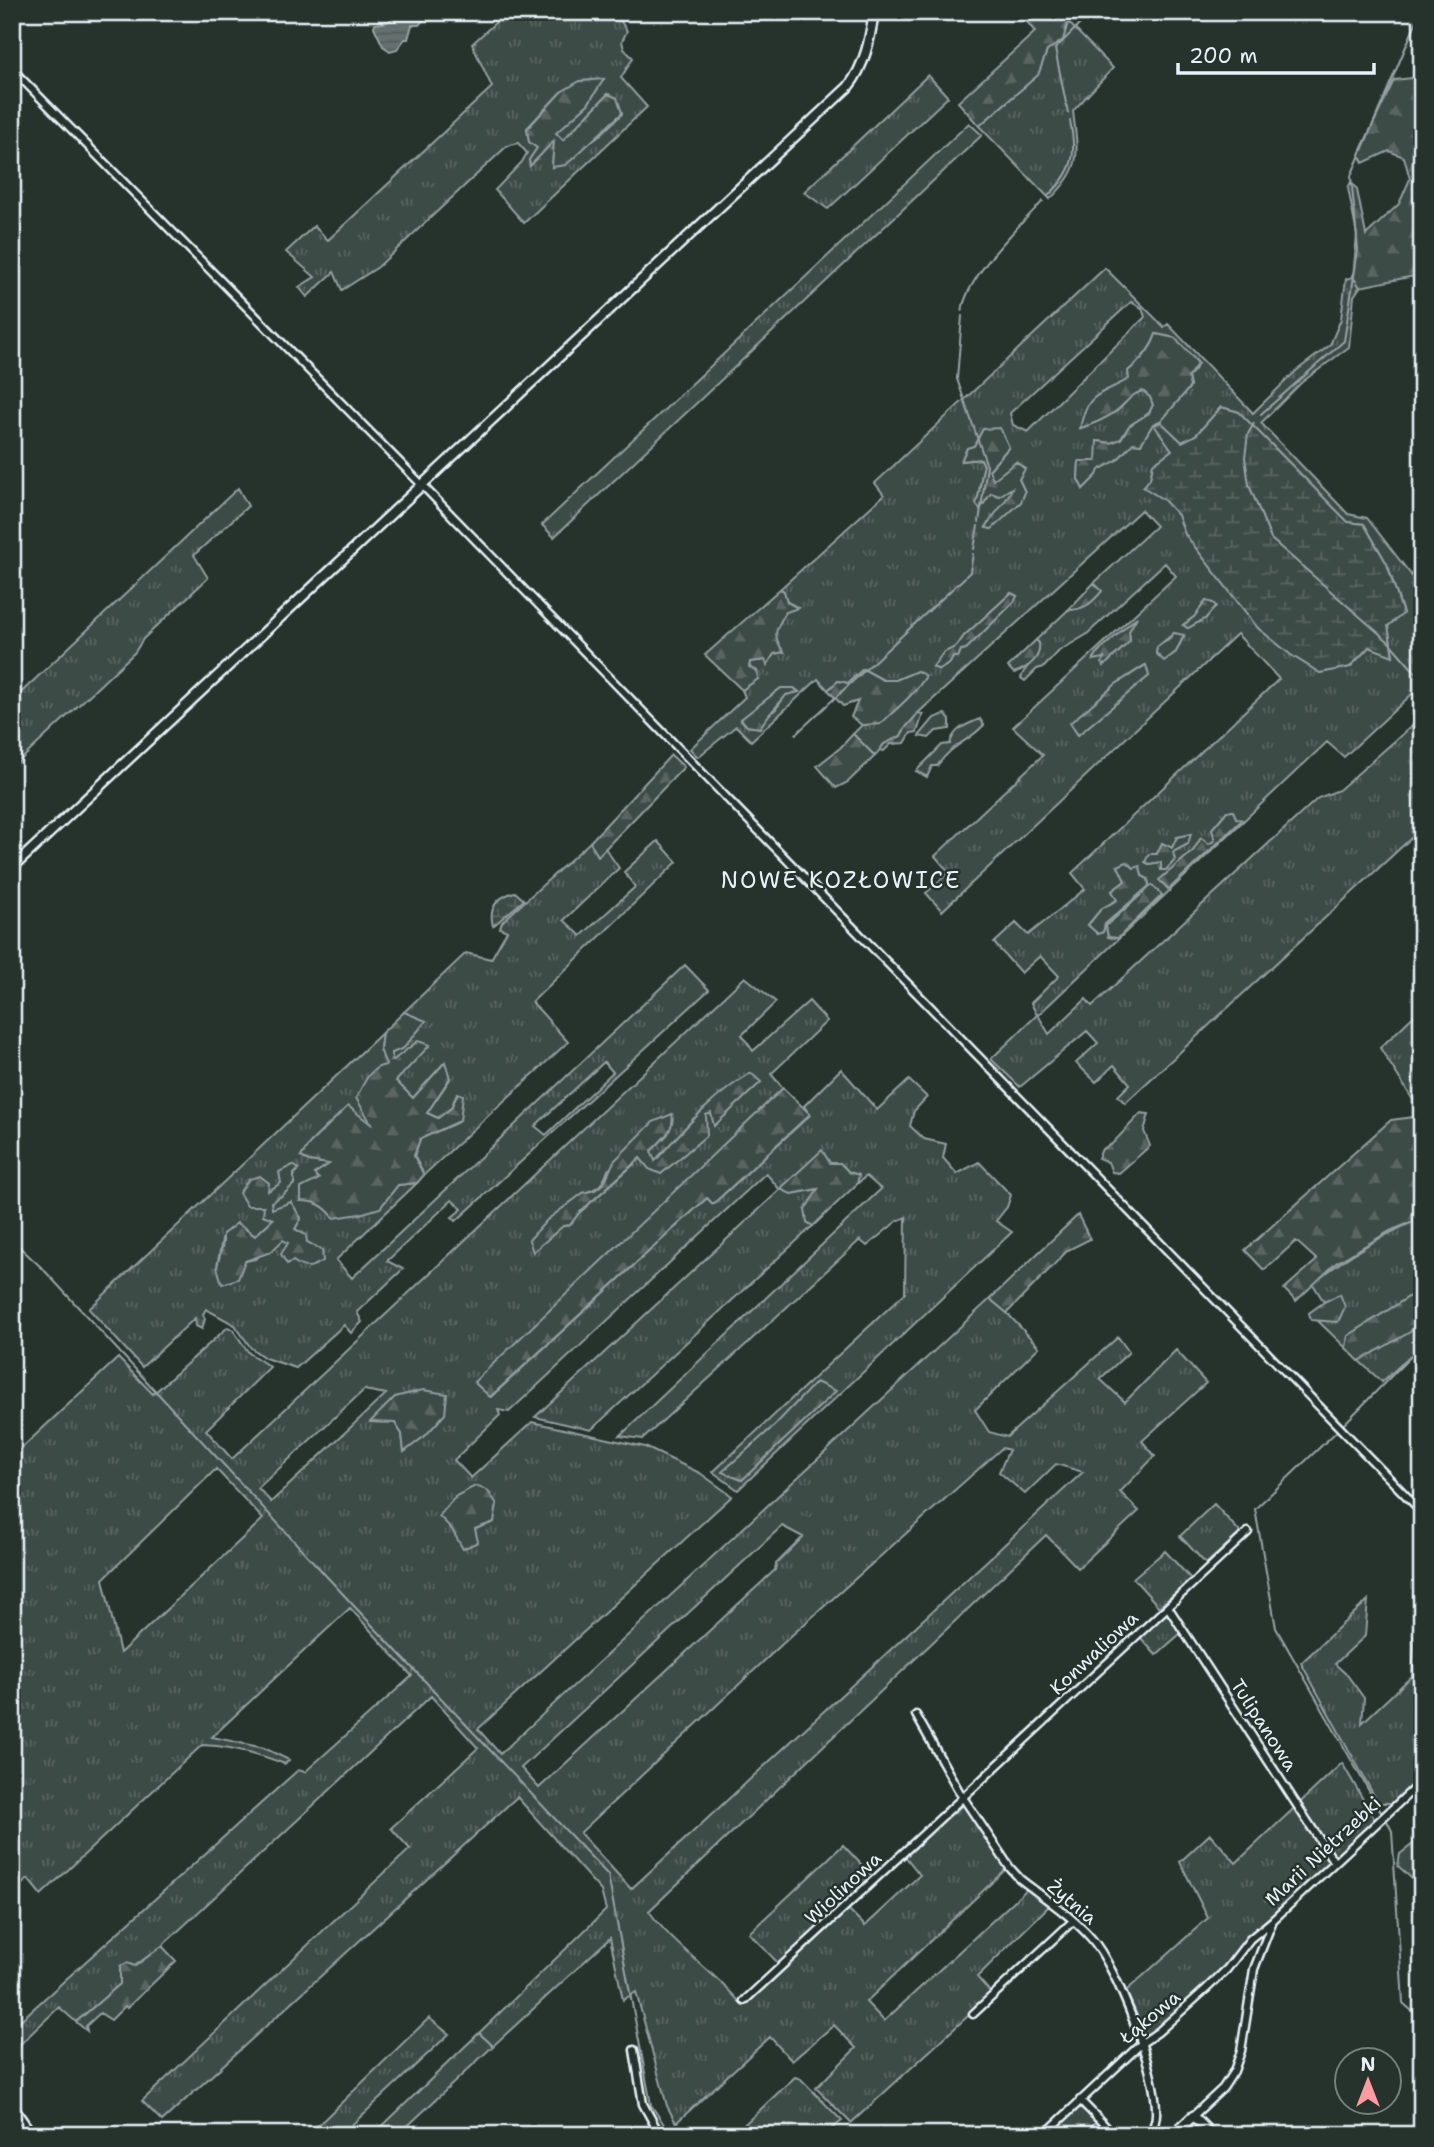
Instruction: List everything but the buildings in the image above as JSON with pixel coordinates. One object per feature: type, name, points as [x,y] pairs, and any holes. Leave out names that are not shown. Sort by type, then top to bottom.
[{"type":"street","points":[[12,867],[848,87],[865,57],[874,12]]},
{"type":"street","points":[[12,69],[422,485],[1422,1512]]},
{"type":"street","name":"Konwaliowa","points":[[963,1798],[1248,1532]]},
{"type":"street","name":"Tulipanowa","points":[[1167,1607],[1334,1862]]},
{"type":"street","name":"Żytnia","points":[[916,1715],[963,1798],[1010,1868],[1093,1939],[1108,1965],[1142,2043],[1157,2113],[1150,2135]]},
{"type":"street","name":"Marii Nietrzebki","points":[[1173,2135],[1223,2088],[1234,2071],[1241,2051],[1254,1969],[1273,1920],[1422,1781]]},
{"type":"street","name":"Wiolinowa","points":[[744,2001],[963,1798]]},
{"type":"street","name":"Łąkowa","points":[[1044,2135],[1142,2043],[1206,1989],[1227,1969],[1250,1939],[1273,1920]]},
{"type":"street","points":[[973,2014],[1073,1921]]},
{"type":"street","points":[[634,2050],[643,2104],[659,2134]]},
{"type":"street","points":[[1080,2100],[1114,2135]]},
{"type":"street","points":[[12,2106],[32,2135]]},
{"type":"street","points":[[1193,2116],[1212,2135]]},
{"type":"green space","points":[[507,12],[615,12],[627,31],[622,41],[624,49],[633,58],[621,78],[647,107],[524,223],[495,190],[522,162],[527,153],[518,143],[507,146],[378,267],[342,290],[334,272],[307,297],[299,287],[315,277],[286,252],[314,226],[328,240],[492,87],[472,44]],"holes":[[[603,80],[588,104],[556,132],[562,141],[608,94],[617,98],[622,114],[597,138],[552,167],[554,140],[530,165],[529,160],[537,148],[529,142],[527,128],[561,92]]]},
{"type":"green space","points":[[1019,12],[1058,12],[1068,22],[1063,40],[1047,51],[1038,75],[979,126],[958,102],[1035,32]]},
{"type":"green space","points":[[1068,22],[1113,68],[1073,111],[1076,159],[1068,178],[1050,199],[979,126],[1038,75],[1047,51],[1063,40]]},
{"type":"green space","points":[[928,75],[948,97],[828,209],[804,192]]},
{"type":"green space","points":[[1422,77],[1422,272],[1419,275],[1360,287],[1353,277],[1357,235],[1348,188],[1351,182],[1357,190],[1366,235],[1399,204],[1410,179],[1404,157],[1389,151],[1363,163],[1359,154],[1394,80]]},
{"type":"green space","points":[[604,79],[588,104],[556,133],[563,140],[608,94],[617,98],[622,113],[566,165],[552,167],[554,141],[530,166],[529,160],[537,148],[529,142],[527,129],[561,92],[580,81]]},
{"type":"green space","points":[[969,123],[982,135],[554,537],[542,525]]},
{"type":"green space","points":[[1105,268],[1164,327],[1168,324],[1253,413],[1296,371],[1330,345],[1341,319],[1346,279],[1353,277],[1360,287],[1354,296],[1349,347],[1302,382],[1261,423],[1348,514],[1367,518],[1422,589],[1422,694],[1412,694],[1344,757],[1327,742],[1038,1015],[1049,1034],[1086,999],[1092,1006],[1318,798],[1339,790],[1422,717],[1422,828],[1125,1103],[1118,1096],[1130,1084],[1114,1065],[1096,1082],[1076,1063],[1098,1043],[1087,1031],[1020,1087],[991,1059],[1037,1015],[1031,1003],[1059,976],[1040,956],[1021,973],[994,943],[1016,923],[1028,935],[1085,889],[1072,873],[1279,679],[1237,634],[942,911],[926,893],[949,872],[935,856],[1043,755],[1013,727],[1176,576],[1165,563],[1086,635],[1059,651],[1025,681],[1021,678],[1038,654],[1039,643],[1036,640],[1068,610],[1083,607],[1094,599],[1101,591],[1094,583],[1156,526],[1141,510],[918,713],[901,736],[884,744],[875,756],[853,734],[862,725],[880,724],[904,702],[925,677],[917,671],[896,680],[883,680],[863,669],[848,683],[838,681],[828,690],[818,679],[751,741],[736,726],[698,757],[690,749],[745,697],[742,690],[758,679],[757,671],[749,667],[750,662],[766,660],[768,664],[774,654],[783,652],[774,631],[786,612],[797,607],[787,602],[784,591],[780,589],[884,495],[875,483]],"holes":[[[1131,302],[1142,308],[1145,317],[1028,432],[1013,425],[1010,413]],[[1156,334],[1175,338],[1198,363],[1188,377],[1190,387],[1162,420],[1153,424],[1141,444],[1133,443],[1117,460],[1098,470],[1097,475],[1083,489],[1078,479],[1079,461],[1097,462],[1097,441],[1111,443],[1121,439],[1129,426],[1149,413],[1153,405],[1143,390],[1132,396],[1113,414],[1081,428],[1086,408],[1096,396],[1129,379],[1128,371],[1151,345]],[[1221,407],[1239,412],[1348,522],[1364,524],[1387,564],[1403,613],[1388,626],[1393,655],[1369,647],[1350,667],[1320,673],[1291,655],[1258,628],[1185,534],[1178,515],[1164,500],[1144,487],[1150,479],[1153,464],[1172,450],[1155,425],[1161,423],[1182,442],[1196,435]],[[983,429],[1000,429],[1009,447],[989,470],[993,481],[1016,462],[1025,469],[1019,479],[1025,492],[1021,502],[991,529],[986,527],[1009,498],[1013,487],[999,496],[991,493],[980,509],[976,504],[984,466],[981,459],[961,461],[967,448],[974,446]],[[1011,593],[1017,596],[966,649],[961,650],[958,657],[953,657],[950,663],[939,670],[933,667],[943,654],[957,646],[964,636]],[[1206,601],[1215,606],[1206,618],[1188,628],[1183,625],[1194,617]],[[1135,619],[1129,631],[1130,641],[1104,666],[1102,663],[1105,657],[1094,659],[1098,652]],[[1174,633],[1184,636],[1176,652],[1164,660],[1156,654],[1157,647]],[[1145,665],[1149,676],[1078,735],[1071,723],[1116,684]],[[781,688],[794,688],[798,691],[786,695],[775,710],[767,715],[760,728],[747,726],[741,720]],[[1227,811],[1233,811],[1241,821],[1168,889],[1160,880],[1193,851],[1201,838],[1209,844],[1215,840],[1212,829]],[[1190,834],[1187,844],[1172,852],[1175,860],[1166,870],[1162,870],[1161,862],[1146,862],[1149,854],[1157,854],[1162,843],[1172,848],[1177,837]],[[1127,862],[1134,868],[1139,867],[1142,876],[1148,879],[1149,886],[1105,924],[1103,932],[1098,934],[1088,925],[1101,909],[1117,900],[1112,891],[1125,881],[1119,866]],[[1152,885],[1162,896],[1118,938],[1108,937],[1106,926]]]},
{"type":"green space","points":[[1156,334],[1175,338],[1198,363],[1188,377],[1190,387],[1162,420],[1153,424],[1141,444],[1133,443],[1117,460],[1099,470],[1083,489],[1078,479],[1079,461],[1096,461],[1097,441],[1111,443],[1121,439],[1129,426],[1149,413],[1153,405],[1150,397],[1143,391],[1139,392],[1108,416],[1080,428],[1087,407],[1096,396],[1129,379],[1128,371],[1145,355]]},
{"type":"green space","points":[[1221,407],[1239,412],[1348,522],[1364,524],[1387,564],[1403,614],[1388,626],[1393,656],[1369,647],[1350,667],[1320,673],[1291,655],[1258,628],[1185,534],[1178,515],[1164,500],[1143,487],[1150,479],[1153,464],[1172,450],[1154,425],[1161,422],[1182,442],[1196,435]]},
{"type":"green space","points":[[1000,428],[1009,447],[989,470],[993,480],[1016,462],[1025,469],[1019,479],[1025,492],[1021,502],[992,529],[986,528],[1012,488],[999,496],[991,493],[980,509],[976,504],[984,465],[981,459],[961,461],[967,448],[974,446],[983,429]]},
{"type":"green space","points":[[238,488],[248,506],[194,555],[208,578],[143,639],[135,652],[12,768],[12,701]]},
{"type":"green space","points":[[1094,583],[1102,591],[1095,599],[1083,607],[1068,610]]},
{"type":"green space","points":[[780,589],[784,591],[787,602],[798,608],[786,612],[776,632],[777,641],[784,652],[774,654],[767,665],[765,660],[750,662],[749,667],[757,671],[758,679],[742,690],[705,655]]},
{"type":"green space","points":[[1011,593],[1017,596],[1014,602],[966,649],[961,650],[958,657],[953,657],[950,663],[939,670],[933,667],[943,653],[957,646],[964,636]]},
{"type":"green space","points":[[1206,601],[1216,606],[1206,618],[1188,628],[1183,625],[1194,617]]},
{"type":"green space","points":[[1137,617],[1129,631],[1130,641],[1104,666],[1104,658],[1093,660],[1098,652]]},
{"type":"green space","points":[[1174,633],[1184,635],[1176,652],[1164,661],[1156,653],[1157,647]]},
{"type":"green space","points":[[1036,640],[1039,649],[1036,658],[1029,666],[1014,673],[1008,667]]},
{"type":"green space","points":[[1146,665],[1149,676],[1078,735],[1070,723],[1116,684]]},
{"type":"green space","points":[[863,669],[883,680],[896,680],[917,671],[926,676],[910,696],[880,724],[862,725],[851,717],[858,701],[843,706],[828,690],[838,681],[848,683]]},
{"type":"green space","points":[[781,688],[794,688],[799,692],[786,695],[760,728],[747,726],[741,719]]},
{"type":"green space","points":[[918,713],[923,714],[917,732],[911,733],[905,743],[891,744],[884,751],[880,750],[884,744],[901,736]]},
{"type":"green space","points":[[945,714],[950,720],[950,729],[936,731],[929,738],[919,736],[934,718]]},
{"type":"green space","points":[[980,719],[984,725],[949,752],[937,766],[932,766],[927,777],[916,771],[942,745],[950,744],[965,725]]},
{"type":"green space","points":[[853,734],[875,756],[848,782],[836,788],[817,766]]},
{"type":"green space","points":[[671,755],[684,767],[598,856],[590,842]]},
{"type":"green space","points":[[1227,811],[1233,811],[1236,818],[1242,820],[1169,889],[1159,880],[1193,851],[1201,838],[1209,844],[1215,840],[1212,829]]},
{"type":"green space","points":[[1191,834],[1188,844],[1173,852],[1175,860],[1166,870],[1161,870],[1161,862],[1145,862],[1149,854],[1157,854],[1162,843],[1172,848],[1177,837]]},
{"type":"green space","points":[[658,841],[677,862],[532,1002],[568,1042],[424,1175],[414,1156],[420,1139],[460,1121],[457,1093],[451,1108],[438,1118],[427,1113],[450,1079],[444,1063],[413,1098],[396,1081],[418,1041],[392,1062],[392,1053],[404,1047],[425,1022],[404,1012],[466,953],[491,959],[507,931],[500,928],[502,922],[590,842],[598,855],[605,848],[619,868],[564,920],[581,936],[635,887],[624,872]]},
{"type":"green space","points":[[1127,862],[1134,868],[1140,866],[1142,876],[1148,879],[1149,886],[1105,924],[1103,932],[1098,934],[1088,925],[1101,909],[1117,900],[1112,891],[1125,881],[1118,866]]},
{"type":"green space","points":[[1152,885],[1162,895],[1118,938],[1108,937],[1106,926]]},
{"type":"green space","points":[[515,892],[524,900],[493,926],[492,913],[495,904]]},
{"type":"green space","points":[[685,965],[709,990],[456,1221],[452,1217],[462,1209],[452,1200],[387,1261],[403,1269],[357,1312],[362,1322],[351,1333],[344,1325],[296,1368],[265,1358],[251,1348],[235,1325],[206,1309],[202,1329],[196,1326],[195,1318],[142,1367],[89,1309],[382,1033],[380,1049],[387,1065],[373,1127],[348,1106],[310,1143],[301,1157],[331,1164],[315,1174],[320,1179],[301,1201],[313,1201],[328,1209],[380,1208],[398,1185],[417,1183],[336,1260],[352,1278]],"holes":[[[604,1062],[613,1072],[546,1135],[535,1126]],[[260,1176],[267,1192],[281,1183],[281,1177],[283,1195],[271,1202],[272,1210],[291,1202],[301,1218],[295,1229],[306,1242],[288,1243],[283,1239],[255,1259],[217,1267],[223,1234],[244,1227],[255,1236],[273,1219],[264,1206]]]},
{"type":"green space","points":[[745,977],[776,1002],[742,1035],[753,1051],[809,1001],[827,1021],[771,1074],[783,1088],[475,1383],[491,1397],[707,1198],[713,1204],[810,1115],[804,1106],[841,1069],[877,1110],[909,1080],[927,1097],[914,1111],[910,1126],[924,1139],[946,1144],[943,1158],[957,1174],[979,1162],[1011,1195],[1007,1207],[996,1221],[1012,1232],[738,1490],[713,1472],[905,1293],[906,1217],[897,1221],[867,1246],[860,1240],[643,1439],[620,1436],[881,1189],[866,1176],[857,1184],[858,1175],[849,1172],[840,1163],[791,1194],[819,1189],[807,1222],[813,1226],[591,1430],[535,1417],[780,1190],[766,1173],[509,1412],[498,1410],[500,1415],[454,1460],[471,1478],[532,1422],[645,1447],[700,1473],[732,1496],[478,1729],[500,1754],[990,1299],[1039,1347],[975,1410],[989,1432],[1007,1437],[1118,1337],[1129,1352],[1100,1379],[1125,1402],[1176,1350],[1206,1383],[1142,1441],[1155,1456],[1120,1492],[1139,1511],[1078,1568],[1046,1535],[649,1911],[671,1937],[743,2006],[847,1908],[865,1926],[920,1875],[905,1856],[963,1805],[1007,1868],[866,2002],[884,2021],[1027,1889],[1049,1906],[977,1977],[992,1994],[851,2123],[816,2088],[856,2048],[834,2025],[792,2061],[770,2037],[676,2123],[667,2106],[636,1992],[623,2000],[610,1938],[493,2046],[479,2033],[606,1910],[601,1891],[517,1797],[162,2121],[142,2101],[410,1849],[391,1828],[478,1748],[431,1696],[162,1946],[135,1966],[120,1984],[76,2022],[59,2007],[12,2052],[12,2028],[298,1770],[305,1772],[412,1676],[350,1608],[212,1737],[264,1748],[289,1760],[285,1764],[244,1751],[202,1745],[41,1895],[28,1879],[12,1893],[12,1861],[18,1855],[12,1849],[12,1457],[118,1358],[153,1394],[228,1327],[249,1353],[270,1367],[206,1430],[232,1459]],"holes":[[[761,1082],[714,1125],[711,1113],[706,1115],[649,1168],[641,1158],[570,1224],[563,1226],[583,1193],[599,1186],[608,1170],[669,1133],[651,1151],[655,1161],[694,1118]],[[364,1390],[386,1394],[271,1502],[258,1488]],[[835,1391],[742,1480],[723,1472],[774,1426]],[[395,1423],[426,1435],[404,1451],[402,1434]],[[1002,1448],[1009,1450],[999,1472],[1025,1494],[1056,1464],[1083,1472],[631,1889],[580,1833],[792,1635]],[[216,1469],[263,1519],[120,1653],[103,1579]],[[494,1522],[475,1529],[463,1548],[451,1527]],[[782,1526],[803,1537],[776,1564],[775,1570],[539,1788],[521,1768]]]},
{"type":"green space","points":[[1422,1008],[1422,1114],[1380,1048]]},
{"type":"green space","points":[[404,1012],[426,1021],[404,1048],[392,1053],[392,1061],[418,1041],[430,1045],[396,1081],[413,1098],[445,1062],[450,1078],[427,1113],[438,1118],[451,1108],[458,1093],[463,1095],[460,1121],[420,1139],[414,1156],[424,1175],[417,1183],[398,1185],[380,1208],[334,1218],[320,1205],[301,1201],[301,1188],[319,1179],[314,1174],[329,1164],[301,1157],[310,1143],[348,1106],[372,1125],[356,1098],[371,1073],[386,1065],[380,1049],[382,1033]]},
{"type":"green space","points":[[751,1073],[761,1082],[714,1126],[711,1113],[706,1115],[707,1135],[661,1174],[649,1169],[640,1158],[579,1213],[570,1225],[563,1226],[533,1252],[529,1240],[547,1220],[583,1193],[595,1190],[604,1183],[614,1161],[653,1122],[672,1114],[670,1130],[651,1151],[655,1161],[712,1102]]},
{"type":"green space","points":[[783,1088],[810,1114],[713,1204],[707,1198],[490,1397],[474,1382]]},
{"type":"green space","points":[[1141,1113],[1149,1114],[1144,1131],[1150,1146],[1119,1173],[1112,1172],[1108,1162],[1098,1158],[1102,1149],[1112,1144]]},
{"type":"green space","points":[[1414,1117],[1422,1121],[1422,1218],[1390,1231],[1336,1263],[1296,1301],[1284,1289],[1317,1260],[1296,1241],[1264,1270],[1245,1250],[1391,1120]]},
{"type":"green space","points":[[822,1150],[830,1163],[840,1163],[849,1172],[859,1175],[857,1184],[813,1226],[807,1222],[805,1210],[818,1189],[791,1194],[780,1189]]},
{"type":"green space","points":[[293,1165],[299,1169],[294,1174],[294,1184],[271,1202],[272,1209],[291,1202],[301,1218],[295,1229],[306,1235],[307,1242],[322,1250],[323,1261],[308,1267],[293,1261],[287,1264],[281,1254],[288,1243],[283,1240],[271,1252],[245,1261],[238,1279],[222,1284],[217,1267],[223,1234],[237,1223],[255,1236],[273,1219],[263,1215],[264,1206],[247,1206],[239,1193],[249,1179],[260,1176],[269,1183],[268,1191],[281,1183],[279,1172]]},
{"type":"green space","points":[[1078,1215],[1090,1239],[1068,1250],[1007,1313],[990,1299]]},
{"type":"green space","points":[[1422,1218],[1422,1280],[1413,1294],[1348,1336],[1346,1348],[1317,1320],[1338,1322],[1340,1295],[1324,1302],[1313,1284],[1365,1246]]},
{"type":"green space","points":[[1422,1280],[1422,1319],[1410,1332],[1359,1361],[1346,1348],[1348,1336],[1413,1294]]},
{"type":"green space","points":[[1340,1294],[1345,1307],[1338,1322],[1311,1320],[1309,1313]]},
{"type":"green space","points":[[1422,1319],[1422,1345],[1382,1382],[1359,1361],[1409,1332]]},
{"type":"green space","points":[[816,1382],[836,1391],[742,1480],[722,1472],[774,1426]]},
{"type":"green space","points":[[423,1390],[447,1394],[445,1414],[426,1435],[404,1452],[402,1434],[395,1423],[370,1422],[395,1397]]},
{"type":"green space","points":[[475,1486],[487,1490],[497,1504],[494,1522],[475,1529],[478,1542],[463,1549],[451,1528],[439,1516],[456,1496]]},
{"type":"green space","points":[[1214,1504],[1239,1534],[1206,1564],[1180,1536]]},
{"type":"green space","points":[[1165,1551],[1191,1579],[1159,1607],[1133,1578]]},
{"type":"green space","points":[[1368,1600],[1365,1636],[1335,1664],[1364,1698],[1362,1723],[1412,1676],[1415,1634],[1422,1642],[1422,1777],[1393,1803],[1378,1803],[1301,1663]]},
{"type":"green space","points":[[1167,1614],[1181,1633],[1156,1655],[1140,1637]]},
{"type":"green space","points":[[1342,1763],[1375,1820],[1249,1936],[1224,1969],[1152,2034],[1146,2035],[1126,1991],[1208,1918],[1180,1862],[1210,1834],[1236,1863]]},
{"type":"green space","points":[[1422,1837],[1422,1888],[1398,1866],[1400,1854]]},
{"type":"green space","points":[[843,1845],[874,1878],[780,1965],[749,1933]]},
{"type":"green space","points":[[162,1946],[176,1961],[127,2008],[125,2006],[111,2020],[100,2013],[86,2026],[87,2031],[76,2022],[120,1984],[120,1966],[127,1963],[135,1966]]},
{"type":"green space","points":[[429,2018],[449,2034],[341,2135],[308,2135]]},
{"type":"green space","points":[[479,2033],[493,2046],[398,2135],[373,2135]]},
{"type":"green space","points":[[795,2077],[801,2079],[842,2121],[823,2135],[733,2135]]},
{"type":"green space","points":[[1074,2108],[1081,2108],[1097,2121],[1082,2135],[1046,2135]]},
{"type":"shaded area","points":[[396,12],[429,14],[419,25],[412,25],[408,39],[397,49],[390,51],[383,46],[374,27],[375,24],[390,21]]},
{"type":"waterway","points":[[1068,113],[1055,49],[1092,12]]},
{"type":"waterway","points":[[1261,414],[1344,341],[1358,250],[1351,176],[1422,14]]},
{"type":"waterway","points":[[1048,196],[1063,179],[1071,162],[1073,144],[1070,121]]},
{"type":"waterway","points":[[962,311],[966,297],[983,268],[1043,201]]},
{"type":"waterway","points":[[962,316],[957,379],[987,466],[979,522]]},
{"type":"waterway","points":[[1254,423],[1248,434],[1245,457],[1249,485],[1271,539],[1389,642],[1422,680]]},
{"type":"waterway","points":[[974,549],[978,526]]},
{"type":"waterway","points":[[796,734],[970,572],[973,554]]},
{"type":"waterway","points":[[12,1240],[43,1269],[354,1606],[608,1875],[651,2105],[671,2135]]},
{"type":"waterway","points":[[1344,1424],[1422,1345]]},
{"type":"waterway","points":[[1336,1432],[1255,1509],[1276,1628],[1381,1812]]},
{"type":"waterway","points":[[1386,1819],[1392,1831],[1403,2003],[1422,2020]]},
{"type":"district","name":"NOWE KOZŁOWICE","points":[[841,880]]}]
